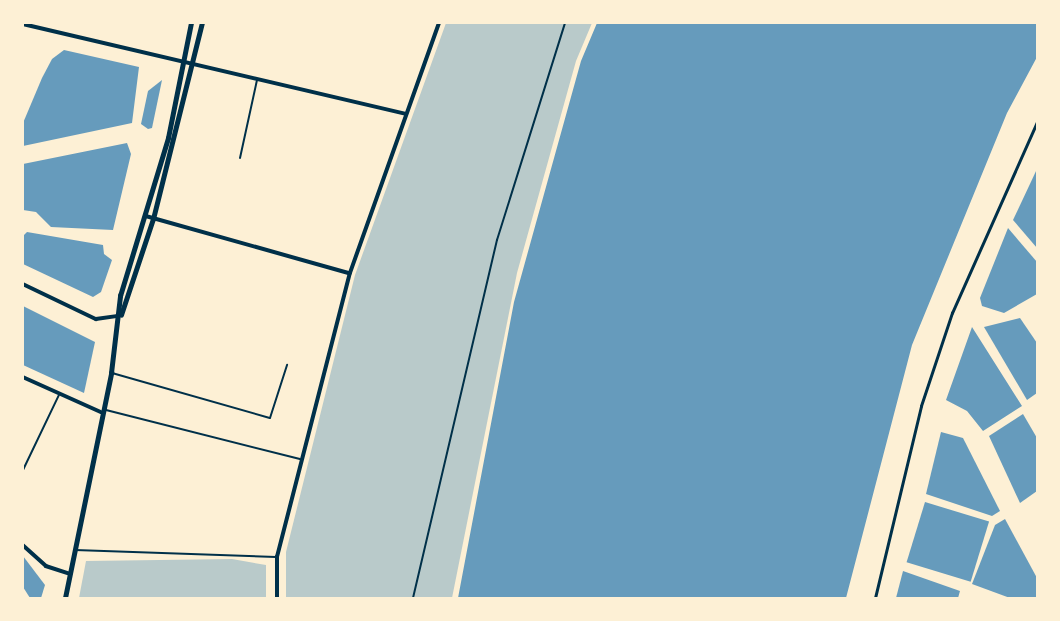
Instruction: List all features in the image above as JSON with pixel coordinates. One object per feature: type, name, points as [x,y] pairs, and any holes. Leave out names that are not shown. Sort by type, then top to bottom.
[{"type":"street","points":[[121,316],[120,296],[168,138],[181,62],[191,23]]},
{"type":"street","points":[[65,598],[121,316],[153,219],[202,23]]},
{"type":"street","points":[[277,598],[277,557],[350,273],[439,23]]},
{"type":"street","points":[[23,24],[407,114]]},
{"type":"street","points":[[874,598],[921,406],[952,313],[1037,122]]},
{"type":"street","points":[[146,216],[350,273]]},
{"type":"street","points":[[23,284],[96,319],[121,316]]},
{"type":"street","points":[[23,377],[102,412]]},
{"type":"street","points":[[23,545],[46,566],[70,574]]},
{"type":"lane","points":[[240,158],[257,79]]},
{"type":"lane","points":[[111,373],[270,418],[287,365]]},
{"type":"lane","points":[[23,470],[60,394]]},
{"type":"lane","points":[[102,412],[111,408],[302,459]]},
{"type":"lane","points":[[74,550],[277,557]]},
{"type":"path","points":[[413,598],[497,240],[565,23]]},
{"type":"shaded area","points":[[446,23],[592,23],[576,61],[517,273],[452,598],[286,598],[286,552],[355,275]]},
{"type":"shaded area","points":[[232,559],[266,565],[266,598],[79,598],[86,561]]},
{"type":"water","points":[[597,23],[1037,23],[1037,57],[1007,113],[912,345],[846,598],[458,598],[514,302],[581,61]]},
{"type":"water","points":[[64,50],[139,67],[132,123],[23,146],[23,123],[42,78],[52,59]]},
{"type":"water","points":[[162,80],[152,128],[148,129],[141,124],[148,91]]},
{"type":"water","points":[[127,143],[131,154],[113,230],[51,227],[36,212],[23,210],[23,164]]},
{"type":"water","points":[[1037,169],[1037,248],[1013,220]]},
{"type":"water","points":[[1008,228],[1037,262],[1037,294],[1004,313],[982,306],[980,298]]},
{"type":"water","points":[[27,232],[103,245],[104,254],[112,260],[101,292],[93,297],[23,264],[23,236]]},
{"type":"water","points":[[23,306],[95,342],[84,393],[23,365]]},
{"type":"water","points":[[1020,318],[1037,343],[1037,393],[1027,400],[984,327]]},
{"type":"water","points":[[972,327],[1022,406],[983,431],[967,411],[946,400]]},
{"type":"water","points":[[1023,414],[1037,438],[1037,491],[1020,503],[989,436]]},
{"type":"water","points":[[941,432],[963,438],[1000,511],[992,516],[926,494]]},
{"type":"water","points":[[925,502],[989,522],[971,582],[907,562]]},
{"type":"water","points":[[1005,519],[1037,578],[1037,598],[1010,598],[972,584],[995,525]]},
{"type":"water","points":[[23,556],[45,585],[41,598],[30,598],[23,587]]},
{"type":"water","points":[[903,571],[960,591],[958,598],[896,598]]}]
